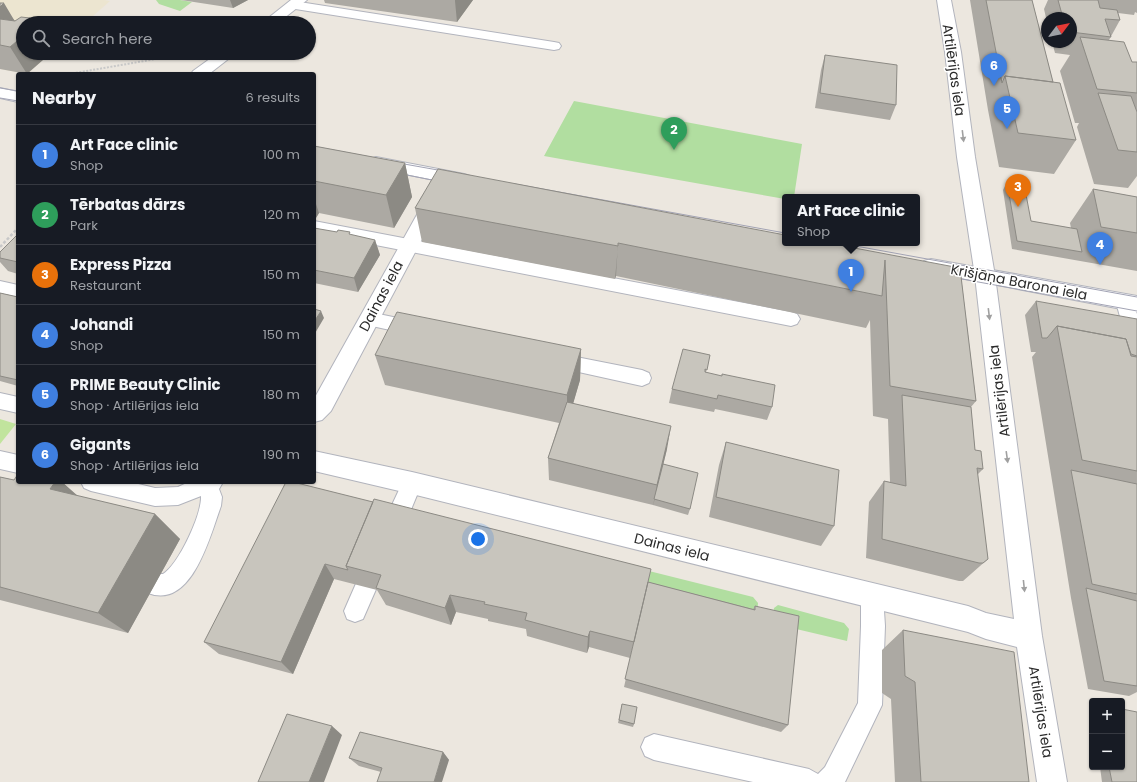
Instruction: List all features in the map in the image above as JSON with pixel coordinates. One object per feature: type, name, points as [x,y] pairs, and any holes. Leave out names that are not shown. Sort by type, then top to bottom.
[{"type":"street","name":"Artilērijas iela","points":[[944,0],[953,52],[966,158],[985,276],[1030,636],[1052,782]]},
{"type":"street","points":[[279,16],[297,3]]},
{"type":"street","points":[[202,72],[218,60]]},
{"type":"street","points":[[0,93],[16,97]]},
{"type":"street","points":[[370,166],[477,182]]},
{"type":"street","name":"Dainas iela","points":[[316,411],[323,404],[428,210],[438,175]]},
{"type":"street","name":"Krišjāņa Barona iela","points":[[912,262],[1131,303]]},
{"type":"street","name":"Dainas iela","points":[[316,461],[412,483],[872,595],[968,619],[986,626],[1030,636]]},
{"type":"lane","points":[[297,3],[554,46]]},
{"type":"lane","points":[[316,227],[339,224],[409,245],[791,319]]},
{"type":"lane","points":[[0,287],[16,291]]},
{"type":"lane","points":[[1131,303],[1137,346]]},
{"type":"lane","points":[[369,319],[433,333]]},
{"type":"lane","points":[[541,356],[642,378]]},
{"type":"lane","points":[[0,401],[16,405]]},
{"type":"lane","points":[[0,460],[16,464]]},
{"type":"lane","points":[[395,522],[412,483]]},
{"type":"lane","points":[[100,484],[154,497],[178,496],[208,484]]},
{"type":"lane","points":[[156,585],[162,586],[169,584],[179,576],[186,566],[211,506],[212,497],[210,484]]},
{"type":"lane","points":[[355,611],[366,587]]},
{"type":"lane","points":[[828,782],[834,776],[870,705],[873,626],[872,595]]},
{"type":"lane","points":[[654,747],[809,782]]},
{"type":"path","points":[[81,72],[150,60]]},
{"type":"path","points":[[0,247],[16,230]]},
{"type":"shaded area","points":[[0,0],[110,1],[93,16],[16,16],[16,60],[43,60],[29,72],[16,72],[0,69]]},
{"type":"green space","points":[[156,0],[180,0],[192,2],[180,11],[159,4]]},
{"type":"green space","points":[[574,101],[802,144],[794,194],[782,194],[782,198],[544,156]]},
{"type":"green space","points":[[0,419],[16,424],[0,444]]},
{"type":"green space","points":[[597,558],[753,597],[758,603],[757,617],[591,572]]},
{"type":"green space","points":[[778,605],[844,623],[849,629],[847,641],[792,628],[772,621],[774,608]]},
{"type":"building","points":[[986,0],[1032,0],[1041,35],[1041,48],[1044,48],[1053,82],[1005,76],[1002,83]]},
{"type":"building","points":[[1058,0],[1098,0],[1100,8],[1117,10],[1120,20],[1105,19],[1111,37],[1077,33],[1077,12],[1061,12]]},
{"type":"building","points":[[0,19],[16,20],[16,42],[10,47],[0,45]]},
{"type":"building","points":[[1080,37],[1124,42],[1132,62],[1137,62],[1137,93],[1097,89]]},
{"type":"building","points":[[825,55],[897,65],[896,105],[820,93]]},
{"type":"building","points":[[1005,76],[1060,83],[1076,140],[1018,133]]},
{"type":"building","points":[[1098,93],[1131,96],[1137,112],[1137,152],[1118,150]]},
{"type":"building","points":[[316,146],[405,163],[386,195],[316,181]]},
{"type":"building","points":[[438,169],[782,234],[782,246],[844,246],[960,268],[976,401],[890,386],[885,260],[882,296],[618,243],[618,246],[415,208]]},
{"type":"building","points":[[1007,182],[1024,184],[1031,221],[1077,229],[1082,252],[1017,241]]},
{"type":"building","points":[[1093,189],[1137,197],[1137,233],[1101,227]]},
{"type":"building","points":[[316,228],[337,232],[338,230],[350,232],[349,234],[375,240],[354,278],[316,270]]},
{"type":"building","points":[[16,236],[16,262],[0,258],[0,252]]},
{"type":"building","points":[[0,293],[16,297],[16,380],[0,376]]},
{"type":"building","points":[[1036,301],[1137,319],[1137,356],[1131,354],[1126,339],[1057,326],[1047,338],[1042,338]]},
{"type":"building","points":[[316,310],[321,311],[316,319]]},
{"type":"building","points":[[397,312],[581,349],[567,395],[375,355]]},
{"type":"building","points":[[1057,326],[1126,339],[1131,356],[1137,357],[1137,471],[1082,460]]},
{"type":"building","points":[[683,349],[710,355],[707,370],[705,369],[705,372],[775,385],[772,407],[718,395],[717,399],[672,389]]},
{"type":"building","points":[[902,395],[971,407],[975,450],[981,451],[983,469],[977,468],[988,559],[983,563],[882,539],[884,481],[906,486]]},
{"type":"building","points":[[567,402],[671,426],[657,485],[548,458]]},
{"type":"building","points":[[726,442],[839,470],[834,526],[716,497]]},
{"type":"building","points":[[663,464],[698,473],[690,509],[654,499]]},
{"type":"building","points":[[1071,470],[1137,484],[1137,594],[1092,584]]},
{"type":"building","points":[[0,477],[14,480],[16,477],[16,484],[54,484],[50,489],[155,514],[98,613],[0,587]]},
{"type":"building","points":[[285,484],[301,484],[373,502],[346,566],[348,570],[325,564],[281,662],[204,642]]},
{"type":"building","points":[[374,499],[651,569],[634,642],[590,631],[588,637],[525,620],[527,613],[484,604],[485,602],[450,595],[445,608],[376,588],[381,575],[346,566]]},
{"type":"building","points":[[648,582],[755,610],[755,606],[799,616],[788,725],[625,679]]},
{"type":"building","points":[[1086,588],[1137,601],[1137,686],[1104,681]]},
{"type":"building","points":[[903,630],[1014,652],[1029,782],[921,782],[915,682],[905,676]]},
{"type":"building","points":[[622,704],[637,707],[634,724],[619,720]]},
{"type":"building","points":[[1125,710],[1137,712],[1137,782],[1112,782],[1110,770],[1125,770]]},
{"type":"building","points":[[287,714],[332,726],[309,782],[258,782]]},
{"type":"building","points":[[360,732],[443,752],[434,782],[377,782],[382,768],[349,758]]},
{"type":"tram line","points":[[0,88],[16,91]]},
{"type":"tram line","points":[[0,98],[16,101]]},
{"type":"tram line","points":[[393,162],[449,172]]},
{"type":"tram line","points":[[397,173],[442,182]]},
{"type":"tram line","points":[[515,184],[782,232]]},
{"type":"tram line","points":[[856,246],[1137,297]]},
{"type":"tram line","points":[[951,277],[1137,311]]},
{"type":"place","name":"Gigants","points":[[994,86]]},
{"type":"place","name":"PRIME Beauty Clinic","points":[[1007,129]]},
{"type":"place","name":"Tērbatas dārzs","points":[[674,150]]},
{"type":"place","name":"Express Pizza","points":[[1018,207]]},
{"type":"place","name":"Johandi","points":[[1100,265]]},
{"type":"place","name":"Art Face clinic","points":[[851,292]]}]
